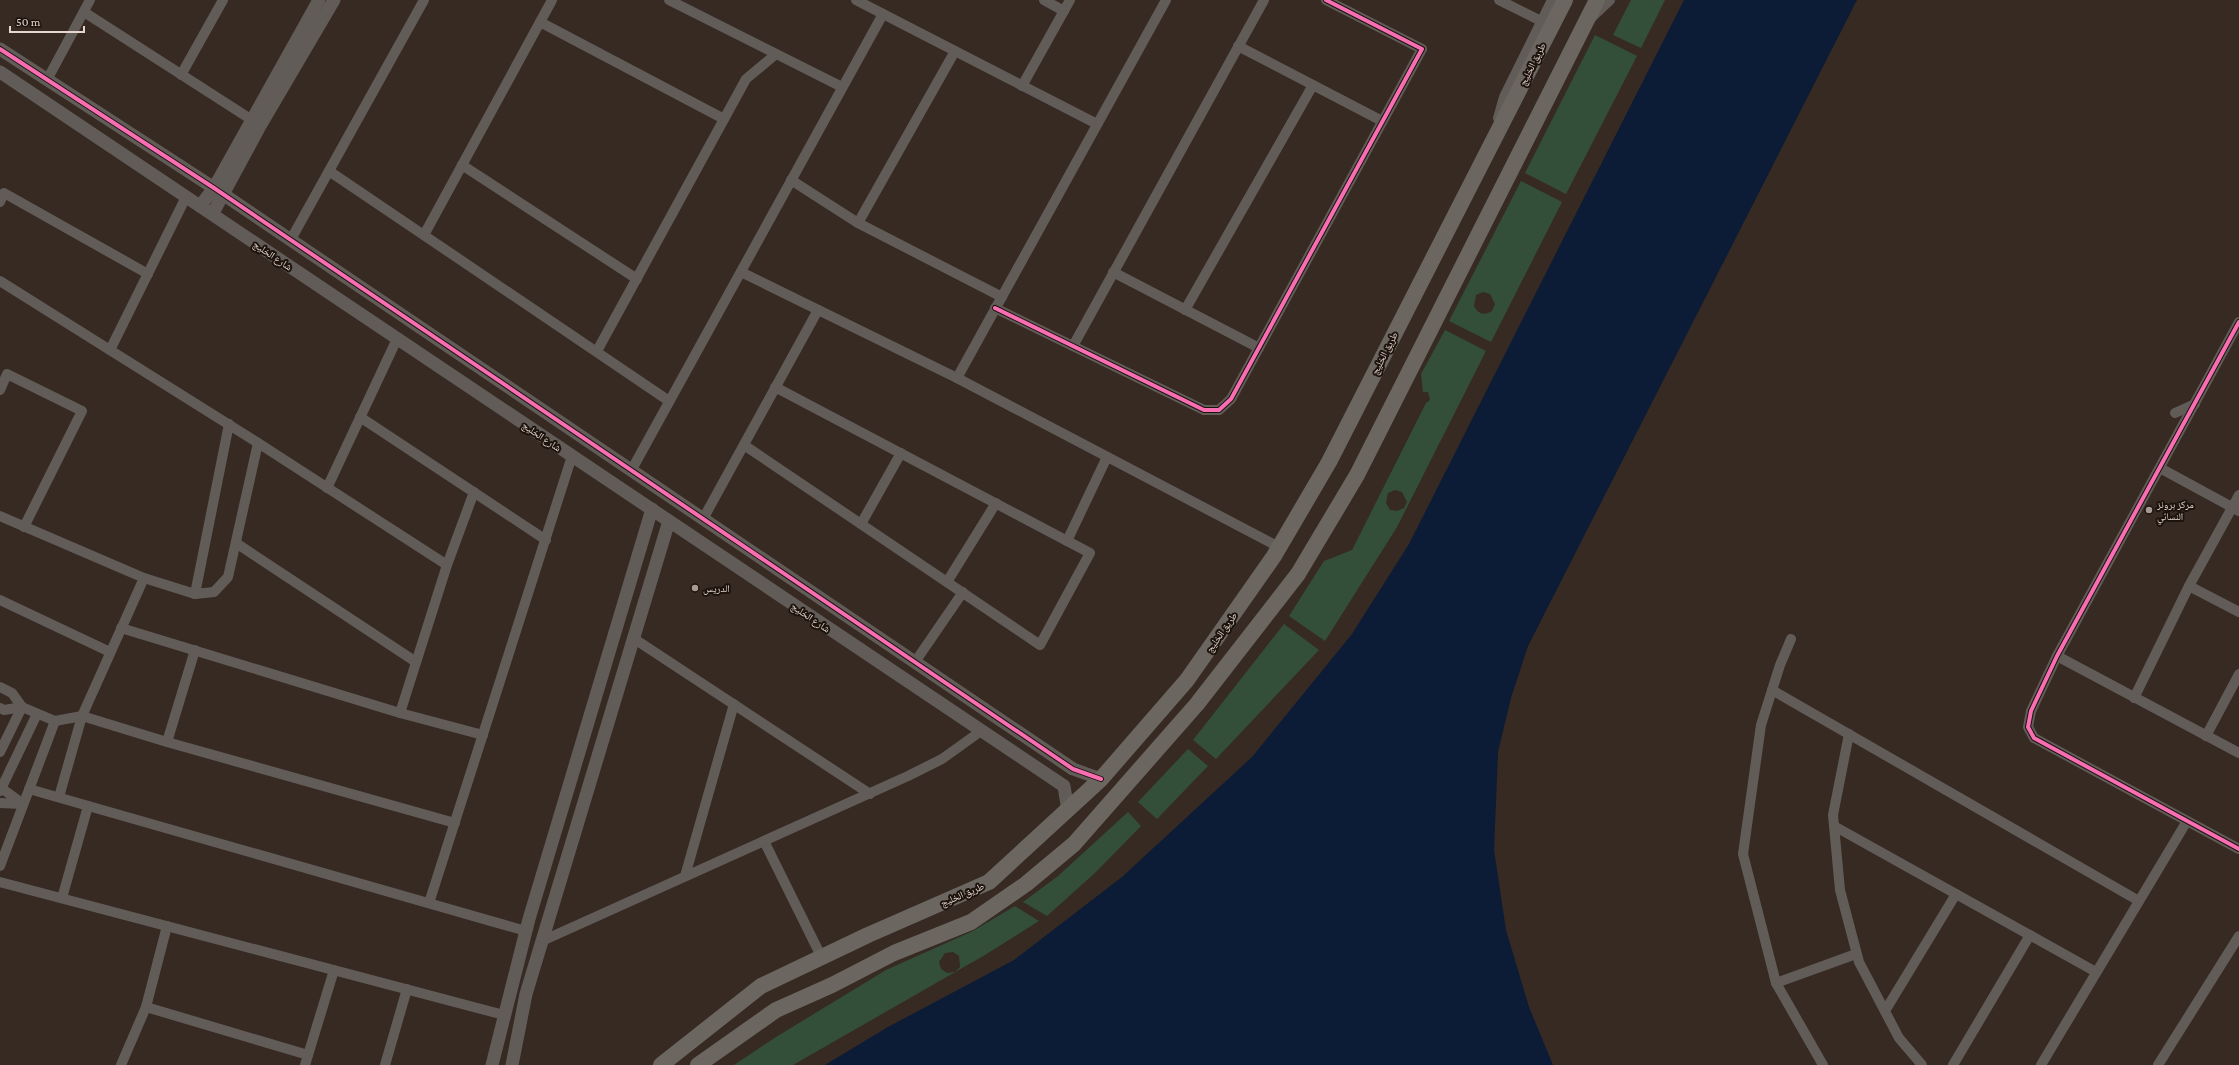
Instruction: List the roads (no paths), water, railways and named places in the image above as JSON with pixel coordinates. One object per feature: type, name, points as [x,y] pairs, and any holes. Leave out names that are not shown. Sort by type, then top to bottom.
[{"type":"main road","points":[[698,1065],[776,1010],[894,953],[971,922],[1026,884],[1074,844],[1192,710],[1298,574],[1357,475],[1597,0]]},
{"type":"main road","name":"طريق الخليج","points":[[661,1065],[761,986],[868,935],[989,882],[1068,811],[1101,779],[1187,680],[1279,547],[1329,462],[1491,144],[1552,1]]},
{"type":"street","points":[[47,80],[90,0]]},
{"type":"street","points":[[181,75],[222,0]]},
{"type":"street","points":[[213,213],[219,192],[252,120],[319,0]]},
{"type":"street","points":[[200,206],[219,192],[260,126],[334,0]]},
{"type":"street","points":[[290,241],[424,0]]},
{"type":"street","points":[[424,235],[552,0]]},
{"type":"street","points":[[669,0],[842,87]]},
{"type":"street","points":[[856,0],[1097,124]]},
{"type":"street","points":[[1044,0],[1064,11]]},
{"type":"street","points":[[1022,86],[1070,0]]},
{"type":"street","points":[[957,378],[1166,0]]},
{"type":"street","points":[[1073,346],[1264,0]]},
{"type":"street","points":[[996,308],[1204,410],[1219,410],[1231,399],[1422,49],[1326,0]]},
{"type":"street","points":[[1499,0],[1541,21]]},
{"type":"street","points":[[1586,22],[1610,0]]},
{"type":"street","points":[[1491,144],[1504,98],[1552,1]]},
{"type":"street","points":[[84,12],[252,120]]},
{"type":"street","points":[[631,471],[883,14]]},
{"type":"street","points":[[540,22],[724,119]]},
{"type":"street","points":[[1238,46],[1382,121]]},
{"type":"street","points":[[0,49],[219,192],[1073,769],[1101,779]]},
{"type":"street","points":[[858,223],[955,51]]},
{"type":"street","points":[[597,352],[746,79],[776,54]]},
{"type":"street","name":"شارع الخليج","points":[[0,72],[186,197],[213,213],[397,339],[1064,786],[1068,811]]},
{"type":"street","points":[[1185,310],[1313,85]]},
{"type":"street","points":[[462,165],[637,278]]},
{"type":"street","points":[[329,170],[669,401]]},
{"type":"street","points":[[791,180],[858,223],[1002,297]]},
{"type":"street","points":[[0,202],[4,193],[148,274]]},
{"type":"street","points":[[110,350],[186,197]]},
{"type":"street","points":[[740,272],[957,378],[1279,547]]},
{"type":"street","points":[[1113,272],[1259,348]]},
{"type":"street","points":[[0,281],[229,424],[447,565]]},
{"type":"street","points":[[703,519],[818,310]]},
{"type":"street","points":[[2239,322],[2057,656],[2031,711],[2028,727],[2034,738],[2239,849]]},
{"type":"street","points":[[327,488],[397,339]]},
{"type":"street","points":[[0,390],[8,374],[82,411],[24,527]]},
{"type":"street","points":[[744,445],[1040,645],[1090,553],[775,387]]},
{"type":"street","points":[[2175,413],[2195,404]]},
{"type":"street","points":[[360,417],[546,540]]},
{"type":"street","points":[[195,594],[229,424]]},
{"type":"street","points":[[0,516],[144,578],[195,594],[214,592],[228,577],[258,443]]},
{"type":"street","points":[[861,524],[901,453]]},
{"type":"street","points":[[429,903],[572,456]]},
{"type":"street","points":[[1067,541],[1107,457]]},
{"type":"street","points":[[2160,468],[2235,508]]},
{"type":"street","points":[[400,713],[447,565],[474,492]]},
{"type":"street","points":[[2134,698],[2189,586],[2235,508],[2239,495]]},
{"type":"street","points":[[947,582],[996,503]]},
{"type":"street","points":[[492,1065],[526,931],[652,509]]},
{"type":"street","points":[[512,1065],[526,994],[669,521]]},
{"type":"street","points":[[236,543],[416,662]]},
{"type":"street","points":[[59,797],[82,716],[144,578]]},
{"type":"street","points":[[2189,586],[2239,612]]},
{"type":"street","points":[[915,662],[963,592]]},
{"type":"street","points":[[0,600],[110,652]]},
{"type":"street","points":[[121,628],[400,713],[483,735]]},
{"type":"street","points":[[633,638],[870,794]]},
{"type":"street","points":[[1791,639],[1761,725],[1743,854],[1776,983],[1823,1065]]},
{"type":"street","points":[[167,742],[195,650]]},
{"type":"street","points":[[2057,656],[2239,753]]},
{"type":"street","points":[[2206,736],[2239,674]]},
{"type":"street","points":[[0,687],[12,693],[22,707],[54,721],[82,716],[167,742],[455,823]]},
{"type":"street","points":[[1772,690],[2139,901]]},
{"type":"street","points":[[685,876],[734,704]]},
{"type":"street","points":[[0,708],[4,710],[22,707]]},
{"type":"street","points":[[0,752],[22,707]]},
{"type":"street","points":[[23,804],[1,789],[37,714]]},
{"type":"street","points":[[0,866],[54,721]]},
{"type":"street","points":[[542,941],[870,794],[942,759],[981,731]]},
{"type":"street","points":[[1849,734],[1833,815],[1840,890],[1859,962],[1899,1038],[1922,1065]]},
{"type":"street","points":[[29,789],[526,931]]},
{"type":"street","points":[[0,803],[23,804]]},
{"type":"street","points":[[62,898],[88,806]]},
{"type":"street","points":[[2041,1065],[2187,821]]},
{"type":"street","points":[[1834,826],[2096,972]]},
{"type":"street","points":[[764,841],[822,958]]},
{"type":"street","points":[[0,882],[504,1015]]},
{"type":"street","points":[[1885,1011],[1956,894]]},
{"type":"street","points":[[121,1065],[146,1007],[167,926]]},
{"type":"street","points":[[1953,1065],[2030,935]]},
{"type":"street","points":[[2158,1065],[2238,940]]},
{"type":"street","points":[[1776,983],[1856,954]]},
{"type":"street","points":[[305,1065],[334,970]]},
{"type":"street","points":[[385,1065],[407,989]]},
{"type":"street","points":[[146,1007],[308,1055]]},
{"type":"water","points":[[1684,0],[1857,0],[1528,646],[1511,698],[1498,752],[1494,850],[1506,930],[1529,1007],[1553,1065],[825,1065],[888,1027],[1014,960],[1122,877],[1252,757],[1352,634],[1409,544]]},
{"type":"place","name":"مركز برونز النسائي","points":[[2149,510]]},
{"type":"place","name":"الدريس","points":[[695,588]]}]
